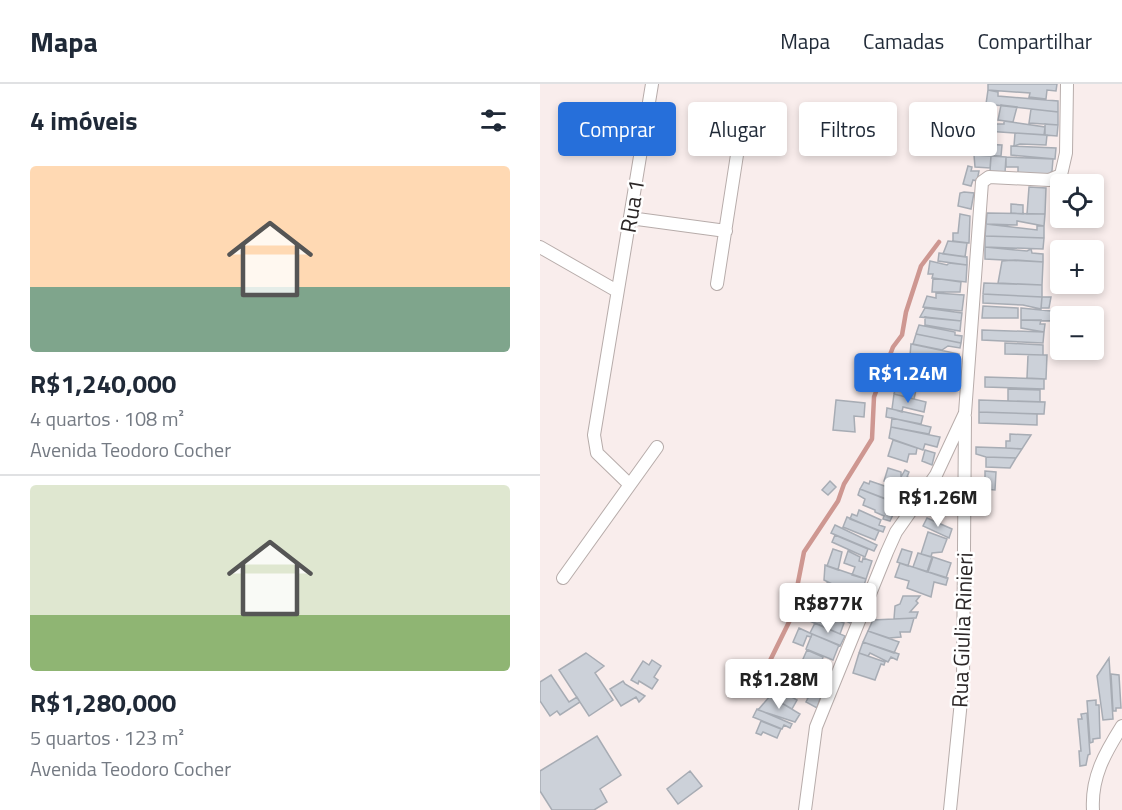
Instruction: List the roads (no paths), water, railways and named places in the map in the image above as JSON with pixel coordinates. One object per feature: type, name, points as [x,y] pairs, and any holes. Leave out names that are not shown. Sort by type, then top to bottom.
[{"type":"street","name":"Rua 1","points":[[629,483],[603,459],[595,444],[595,426],[652,84]]},
{"type":"street","name":"Rua Giulia Rinieri","points":[[950,810],[963,681],[965,413],[980,190],[982,182],[989,177],[1040,180],[1057,178],[1064,171],[1067,84]]},
{"type":"street","points":[[717,284],[737,156]]},
{"type":"street","points":[[630,218],[726,231]]},
{"type":"street","points":[[540,247],[617,291]]},
{"type":"street","points":[[806,810],[816,727],[886,552],[896,532],[926,492],[945,458],[965,413]]},
{"type":"street","points":[[563,578],[657,447]]},
{"type":"street","points":[[945,458],[966,460]]},
{"type":"street","points":[[1093,810],[1092,796],[1099,766],[1122,726]]},
{"type":"waterway","points":[[761,679],[791,618],[804,552],[838,501],[844,484],[872,439],[874,397],[893,347],[902,335],[906,312],[921,266],[939,242]]}]
